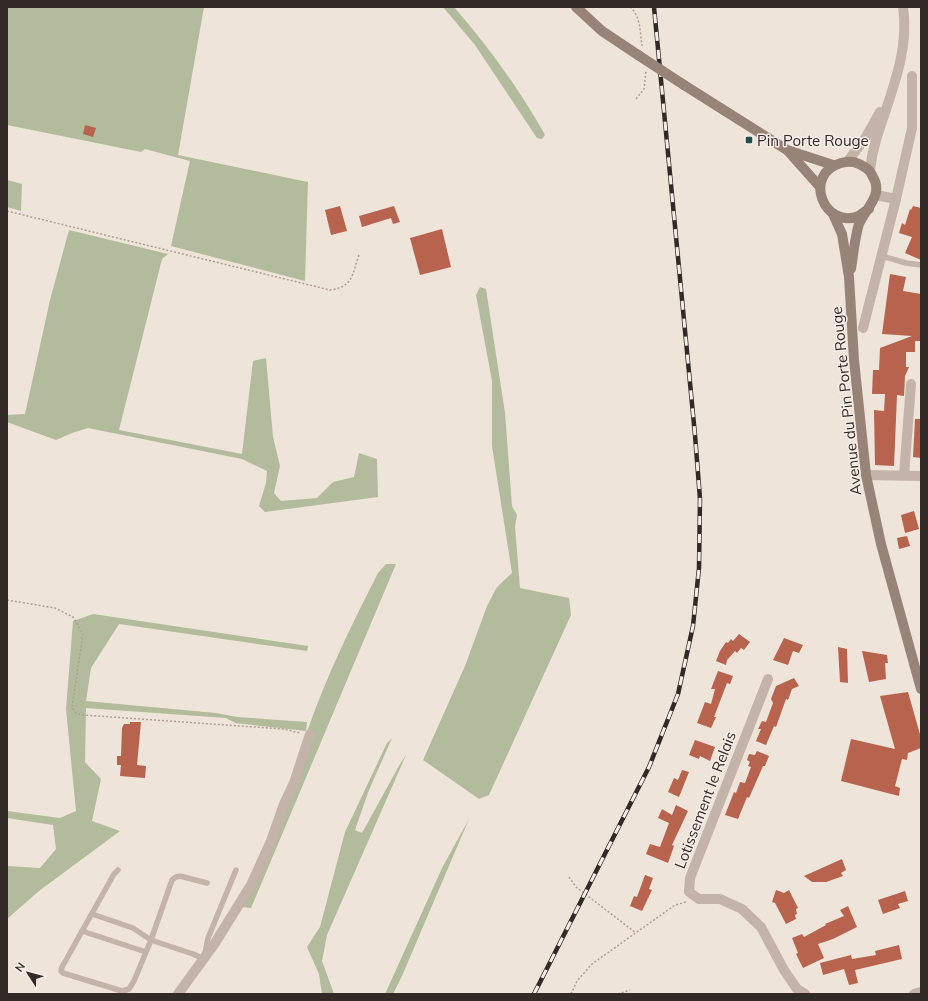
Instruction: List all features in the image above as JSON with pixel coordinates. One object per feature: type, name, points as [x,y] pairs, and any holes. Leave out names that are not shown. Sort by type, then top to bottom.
[{"type":"main road","points":[[576,7],[602,31],[786,150],[833,165]]},
{"type":"main road","points":[[786,150],[820,187]]},
{"type":"main road","points":[[848,160],[858,162],[870,170],[875,180],[876,195],[869,209],[860,215],[843,217],[834,214],[824,204],[820,195],[820,187],[823,175],[833,165],[848,160]]},
{"type":"main road","name":"Avenue du Pin Porte Rouge","points":[[849,277],[859,224],[869,209]]},
{"type":"main road","name":"Avenue du Pin Porte Rouge","points":[[834,214],[842,234],[849,277],[854,360],[866,475],[881,544],[921,689]]},
{"type":"street","points":[[870,170],[875,142],[901,60],[905,30],[902,7]]},
{"type":"street","name":"Avenue du Pin Porte Rouge","points":[[863,328],[896,200],[912,128],[912,76]]},
{"type":"street","points":[[848,160],[866,137],[891,91]]},
{"type":"street","points":[[876,195],[896,200]]},
{"type":"street","points":[[904,476],[911,384]]},
{"type":"street","points":[[866,475],[921,476]]},
{"type":"street","name":"Lotissement le Relais","points":[[698,899],[690,892],[690,878],[768,679]]},
{"type":"street","points":[[178,994],[215,943],[251,885],[271,841],[284,804],[294,783],[310,734]]},
{"type":"street","points":[[698,899],[720,899],[742,909],[761,927],[784,970],[797,989],[805,994]]},
{"type":"street","points":[[914,994],[921,992]]},
{"type":"lane","points":[[882,256],[906,263],[921,265]]},
{"type":"lane","points":[[118,870],[114,874],[61,971],[63,973],[122,991],[126,990],[134,981],[151,940],[172,880],[180,876],[207,883]]},
{"type":"lane","points":[[92,914],[133,928],[151,940],[204,959],[208,938],[236,870]]},
{"type":"lane","points":[[82,931],[146,952]]},
{"type":"path","points":[[7,211],[330,290],[340,289],[349,283],[359,255]]},
{"type":"path","points":[[7,600],[55,608],[73,617],[83,634],[72,707],[76,713],[83,715],[282,729],[310,734]]},
{"type":"path","points":[[569,877],[576,887],[636,933]]},
{"type":"path","points":[[570,994],[577,981],[592,964],[675,905],[698,899]]},
{"type":"path","points":[[618,994],[630,990]]},
{"type":"path","points":[[606,994],[611,994]]},
{"type":"green space","points":[[7,7],[204,7],[178,155],[308,182],[305,281],[171,246],[190,161],[145,149],[141,152],[7,125]]},
{"type":"green space","points":[[443,7],[454,7],[491,53],[535,118],[545,135],[542,139],[537,138],[475,45]]},
{"type":"green space","points":[[7,180],[22,184],[21,211],[7,207]]},
{"type":"green space","points":[[69,230],[168,254],[162,259],[119,430],[242,454],[253,361],[266,358],[273,437],[280,466],[274,493],[281,501],[317,498],[333,482],[354,477],[359,453],[377,459],[378,497],[265,512],[259,506],[266,483],[267,471],[242,459],[88,428],[56,440],[7,422],[7,415],[25,414],[50,300]]},
{"type":"green space","points":[[480,287],[486,289],[505,413],[512,506],[517,515],[515,527],[520,588],[569,598],[571,615],[489,795],[479,799],[423,760],[465,666],[487,606],[497,587],[512,573],[492,446],[492,381],[476,295]]},
{"type":"green space","points":[[386,564],[396,564],[251,908],[240,907],[313,738],[308,729],[332,669],[378,573]]},
{"type":"green space","points":[[93,614],[308,646],[307,651],[119,624],[91,668],[86,701],[216,713],[237,717],[307,722],[306,731],[235,723],[226,718],[86,708],[85,762],[101,779],[92,821],[120,831],[39,891],[7,919],[7,866],[40,868],[56,849],[53,825],[7,818],[7,811],[60,818],[76,811],[66,709],[73,621]]},
{"type":"green space","points":[[392,738],[369,790],[355,830],[362,833],[406,755],[327,935],[322,961],[334,994],[322,994],[319,974],[307,947],[320,927],[345,832],[387,743]]},
{"type":"green space","points":[[469,819],[402,976],[393,994],[385,994],[443,866]]},
{"type":"building","points":[[85,125],[96,128],[93,137],[83,134]]},
{"type":"building","points":[[340,206],[347,231],[331,235],[325,210]]},
{"type":"building","points":[[394,206],[400,222],[393,224],[391,218],[362,227],[359,216]]},
{"type":"building","points":[[913,206],[921,208],[921,260],[905,253],[912,237],[899,233],[902,223],[905,225],[910,209],[911,210]]},
{"type":"building","points":[[442,229],[451,267],[420,275],[410,238]]},
{"type":"building","points":[[890,274],[906,277],[903,291],[921,294],[921,341],[915,341],[915,352],[906,352],[906,367],[909,367],[905,376],[904,396],[897,395],[894,466],[875,465],[874,410],[884,411],[885,394],[872,394],[873,370],[879,370],[880,348],[912,336],[882,334]]},
{"type":"building","points":[[915,419],[921,419],[921,458],[913,457]]},
{"type":"building","points":[[914,511],[919,529],[905,533],[901,515]]},
{"type":"building","points":[[907,536],[910,546],[899,549],[897,538]]},
{"type":"building","points":[[739,634],[750,642],[744,650],[741,648],[737,653],[735,651],[727,660],[726,665],[716,661],[726,642],[728,643],[731,639],[733,641]]},
{"type":"building","points":[[784,638],[803,645],[799,653],[793,651],[788,665],[773,660]]},
{"type":"building","points":[[838,647],[847,649],[848,683],[840,682]]},
{"type":"building","points":[[862,651],[887,655],[888,663],[885,663],[886,679],[869,682]]},
{"type":"building","points":[[718,671],[733,676],[730,684],[727,683],[711,728],[697,723],[705,702],[711,704],[715,689],[711,689]]},
{"type":"building","points":[[794,678],[799,686],[792,689],[788,700],[786,699],[776,727],[774,726],[766,745],[756,741],[761,729],[758,729],[762,721],[766,722],[773,703],[771,699],[776,686]]},
{"type":"building","points":[[908,692],[921,738],[921,748],[908,753],[907,760],[902,759],[895,786],[900,788],[899,796],[841,781],[851,739],[895,749],[880,696]]},
{"type":"building","points":[[130,722],[141,722],[137,765],[146,766],[145,778],[120,776],[121,765],[117,765],[117,756],[121,756],[122,728],[124,724],[130,724]]},
{"type":"building","points":[[695,740],[715,747],[710,761],[700,756],[699,759],[689,755]]},
{"type":"building","points":[[757,751],[769,756],[749,798],[747,797],[738,819],[725,815],[734,792],[736,793],[740,782],[745,783],[751,767],[748,766],[750,762],[747,760],[749,754],[755,755]]},
{"type":"building","points":[[682,770],[689,772],[679,797],[668,792],[674,778],[678,780]]},
{"type":"building","points":[[676,805],[688,811],[672,845],[674,846],[668,863],[646,854],[650,844],[660,847],[669,823],[658,818],[662,809],[672,815]]},
{"type":"building","points":[[842,859],[846,870],[841,873],[843,876],[826,882],[812,882],[804,876]]},
{"type":"building","points":[[645,875],[653,878],[649,889],[652,890],[642,911],[630,906],[634,896],[637,897]]},
{"type":"building","points":[[776,890],[784,893],[789,890],[798,908],[796,909],[796,919],[786,924],[775,903],[772,902]]},
{"type":"building","points":[[905,891],[908,901],[898,904],[900,908],[883,914],[878,900]]},
{"type":"building","points":[[848,906],[857,927],[833,939],[818,944],[824,958],[803,968],[796,954],[798,953],[792,938],[802,934],[804,937],[826,925],[825,924],[844,916],[840,910]]},
{"type":"building","points":[[899,945],[902,959],[855,970],[858,983],[849,985],[844,969],[823,975],[820,963],[851,955],[852,959],[876,955],[875,951]]},
{"type":"railway","points":[[534,994],[649,767],[678,694],[693,626],[699,568],[700,499],[654,7]]},
{"type":"place","name":"Pin Porte Rouge","points":[[749,140]]}]
